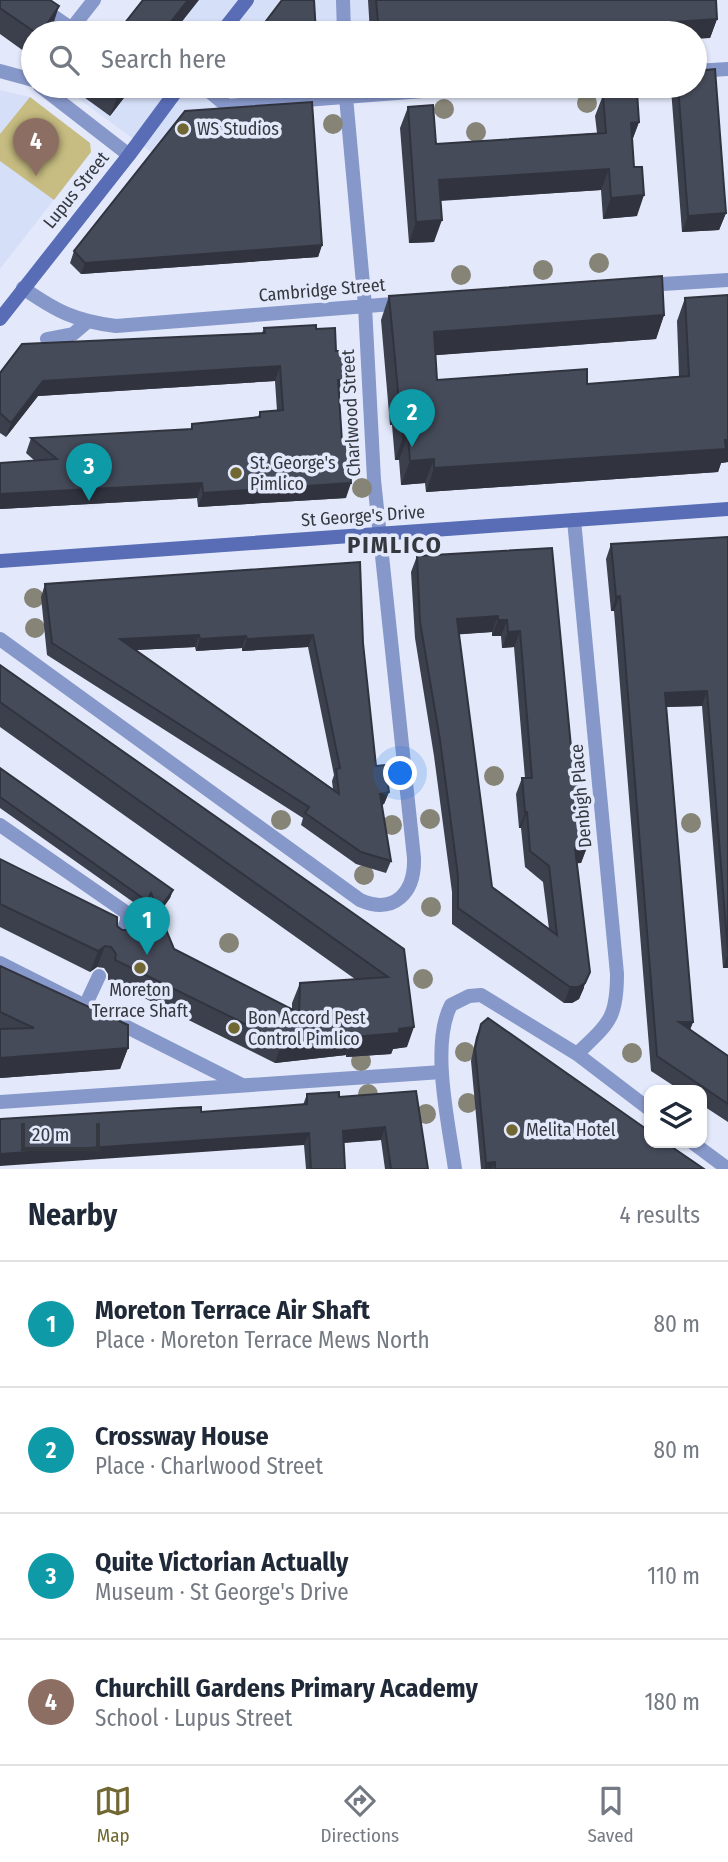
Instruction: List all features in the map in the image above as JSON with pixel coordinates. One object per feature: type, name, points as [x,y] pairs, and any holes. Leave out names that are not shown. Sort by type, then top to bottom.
[{"type":"street","points":[[30,0],[57,21]]},
{"type":"street","points":[[78,21],[94,0]]},
{"type":"street","points":[[230,21],[247,0]]},
{"type":"street","points":[[343,0],[344,21]]},
{"type":"street","points":[[707,70],[728,68]]},
{"type":"street","points":[[0,71],[21,77]]},
{"type":"street","points":[[56,98],[130,155]]},
{"type":"street","name":"Lupus Street","points":[[0,318],[130,155],[171,98]]},
{"type":"street","points":[[217,98],[227,106],[290,98]]},
{"type":"street","name":"Charlwood Street","points":[[0,639],[360,900],[377,906],[386,905],[407,892],[414,877],[414,858],[374,480],[365,306],[346,98]]},
{"type":"street","points":[[634,286],[728,280]]},
{"type":"street","name":"Cambridge Street","points":[[23,288],[58,311],[86,323],[116,326],[419,302]]},
{"type":"street","name":"Cambridge Street","points":[[47,339],[73,334],[86,323]]},
{"type":"street","name":"St George's Drive","points":[[0,561],[728,509]]},
{"type":"street","name":"Denbigh Place","points":[[574,520],[617,974],[617,1004],[604,1028],[578,1054]]},
{"type":"street","points":[[0,825],[127,913],[127,921],[118,941]]},
{"type":"street","points":[[0,962],[244,1086]]},
{"type":"street","points":[[85,1006],[99,976]]},
{"type":"street","points":[[455,1169],[442,1072],[447,1014],[452,1005],[469,996],[481,995],[578,1054],[644,1105]]},
{"type":"street","points":[[0,1102],[442,1072]]},
{"type":"street","points":[[700,1148],[728,1169]]},
{"type":"shaded area","points":[[149,0],[414,0],[415,21],[133,21]]},
{"type":"shaded area","points":[[0,90],[21,95],[21,98],[31,98],[90,143],[91,152],[0,269]]},
{"type":"shaded area","points":[[31,98],[90,143],[91,152],[54,200],[0,161],[0,134]]},
{"type":"shaded area","points":[[78,98],[232,98],[177,171]]},
{"type":"building","points":[[0,0],[50,0],[59,6],[49,21],[21,23],[0,8]]},
{"type":"building","points":[[143,0],[188,0],[171,21],[126,21]]},
{"type":"building","points":[[282,0],[314,0],[315,21],[266,21]]},
{"type":"building","points":[[376,0],[716,0],[717,19],[687,21],[378,21]]},
{"type":"building","points":[[715,69],[726,213],[688,216],[679,98],[707,98],[707,70]]},
{"type":"building","points":[[603,98],[637,98],[639,122],[631,123],[634,167],[642,167],[644,195],[611,198],[609,169],[439,180],[442,220],[416,222],[408,107],[433,105],[436,144],[606,133]]},
{"type":"building","points":[[312,102],[322,245],[85,263],[74,251],[185,111]]},
{"type":"building","points":[[662,276],[664,315],[434,332],[437,380],[587,369],[587,384],[689,376],[685,298],[728,295],[726,449],[434,468],[434,459],[410,461],[408,436],[403,437],[389,296]]},
{"type":"building","points":[[316,325],[316,329],[335,328],[336,351],[344,351],[345,380],[338,380],[342,442],[349,441],[351,483],[203,493],[202,483],[0,494],[0,463],[57,459],[31,438],[192,429],[192,424],[260,417],[260,412],[283,410],[280,366],[43,381],[11,423],[0,413],[0,373],[22,344],[265,333],[264,328]]},
{"type":"building","points":[[728,537],[728,953],[707,691],[665,693],[693,1022],[679,1022],[728,1056],[728,1104],[707,1090],[707,1085],[700,1085],[657,1056],[620,596],[616,597],[611,544]]},
{"type":"building","points":[[552,548],[572,757],[578,757],[587,847],[575,848],[590,972],[585,983],[578,987],[570,987],[458,908],[458,876],[440,740],[420,622],[417,556]],"holes":[[[498,616],[498,620],[507,620],[508,632],[520,631],[532,778],[522,778],[525,812],[530,851],[549,866],[557,935],[492,887],[457,619]]]},
{"type":"building","points":[[360,562],[363,643],[376,766],[385,765],[389,792],[380,794],[391,861],[361,852],[305,813],[309,807],[52,643],[45,584]],"holes":[[[199,635],[200,639],[313,635],[340,768],[336,769],[339,794],[120,639]]]},
{"type":"building","points":[[0,665],[404,949],[414,1027],[399,1029],[399,1033],[282,1042],[115,960],[116,954],[111,947],[105,946],[98,951],[0,904],[0,859],[117,917],[117,926],[122,930],[134,925],[151,893],[174,949],[299,1013],[300,983],[388,977],[0,702]]},
{"type":"building","points":[[0,768],[173,890],[159,909],[151,893],[147,901],[0,797]]},
{"type":"building","points":[[0,966],[128,1025],[128,1048],[0,1058],[0,1029],[34,1028],[0,1012]]},
{"type":"building","points":[[488,1018],[644,1127],[644,1148],[673,1148],[704,1169],[495,1169],[495,1162],[486,1163],[475,1048],[481,1024]]},
{"type":"building","points":[[416,1091],[428,1169],[391,1169],[385,1127],[343,1131],[345,1169],[311,1169],[309,1133],[0,1154],[0,1119],[201,1107],[201,1112],[307,1104],[307,1094],[339,1092],[339,1097]]},
{"type":"place","name":"WS Studios","points":[[183,129]]},
{"type":"place","name":"Churchill Gardens Primary Academy","points":[[36,176]]},
{"type":"place","name":"Crossway House","points":[[412,447]]},
{"type":"place","name":"St. George's Pimlico","points":[[236,473]]},
{"type":"place","name":"Quite Victorian Actually","points":[[89,501]]},
{"type":"place","name":"Moreton Terrace Air Shaft","points":[[147,955]]},
{"type":"place","name":"Moreton Terrace Shaft","points":[[140,968]]},
{"type":"place","name":"Bon Accord Pest Control Pimlico","points":[[234,1028]]},
{"type":"place","name":"Melita Hotel","points":[[512,1130]]},
{"type":"district","name":"PIMLICO","points":[[395,545]]}]
